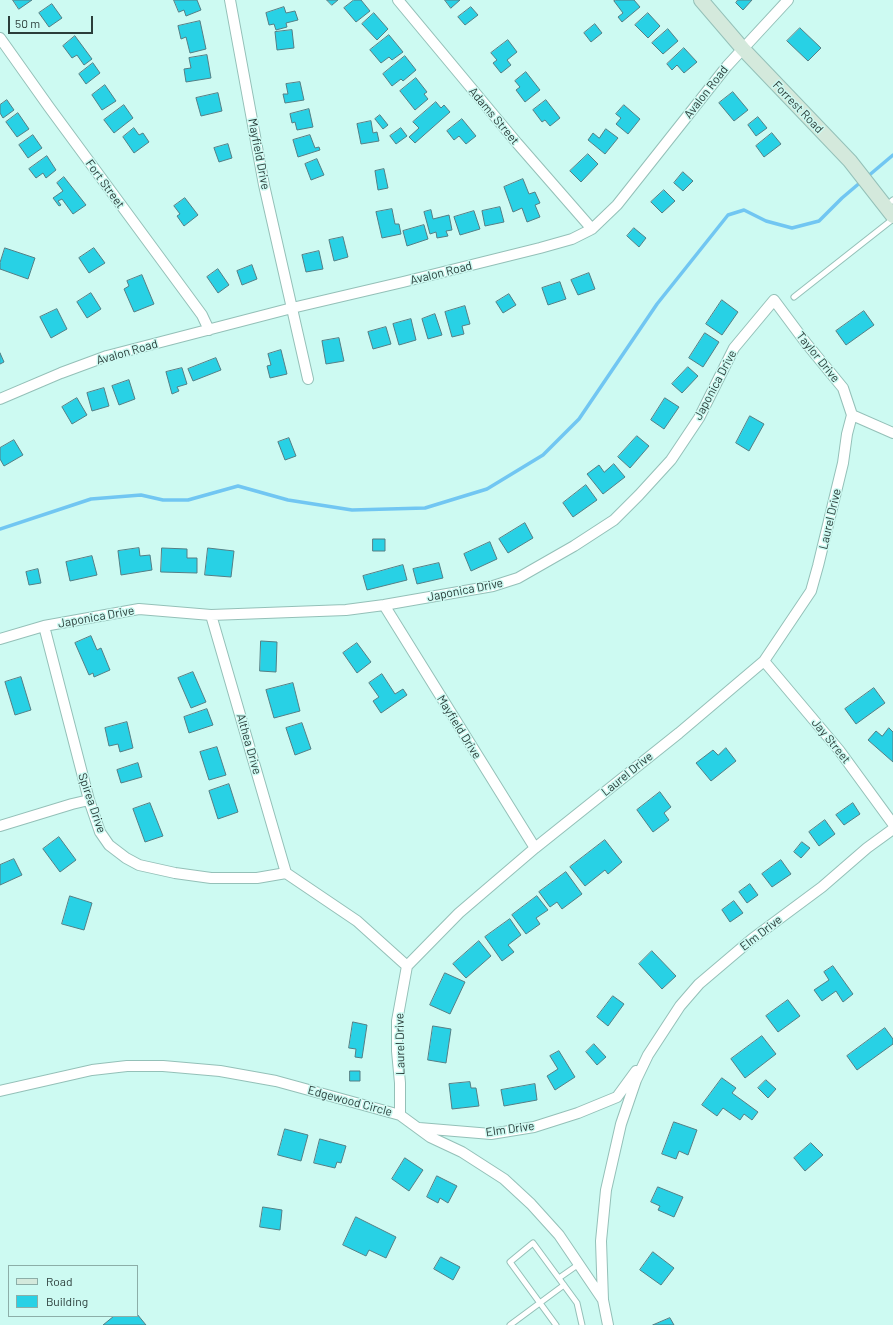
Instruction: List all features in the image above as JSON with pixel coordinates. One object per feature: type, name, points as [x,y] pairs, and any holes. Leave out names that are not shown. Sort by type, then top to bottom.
[{"type":"main road","name":"Forrest Road","points":[[701,0],[743,49],[850,161],[872,191],[891,210]]},
{"type":"street","name":"Mayfield Drive","points":[[230,0],[264,185],[308,379]]},
{"type":"street","name":"Adams Street","points":[[398,0],[517,143],[592,229]]},
{"type":"street","name":"Avalon Road","points":[[0,399],[61,373],[107,356],[292,308],[540,248],[572,239],[592,229],[617,205],[726,66],[788,0]]},
{"type":"street","name":"Fort Street","points":[[0,38],[202,315],[209,330]]},
{"type":"street","name":"Japonica Drive","points":[[0,639],[44,626],[139,609],[211,615],[346,610],[493,586],[518,578],[574,546],[614,520],[671,460],[699,418],[734,348],[774,300],[792,324]]},
{"type":"street","name":"Taylor Drive","points":[[792,324],[843,388],[852,415]]},
{"type":"street","points":[[852,415],[893,433]]},
{"type":"street","name":"Laurel Drive","points":[[400,1115],[397,1021],[407,966],[459,913],[535,848],[679,733],[764,661],[811,591],[839,478],[852,415]]},
{"type":"street","name":"Mayfield Drive","points":[[384,605],[535,848]]},
{"type":"street","name":"Althea Drive","points":[[211,615],[286,873]]},
{"type":"street","name":"Spirea Drive","points":[[44,626],[89,800],[100,832],[109,844],[126,858],[139,865],[175,873],[211,878],[257,878],[286,873]]},
{"type":"street","name":"Jay Street","points":[[764,661],[839,750],[893,824]]},
{"type":"street","points":[[0,826],[89,800]]},
{"type":"street","name":"Elm Drive","points":[[417,1128],[491,1134],[542,1125],[578,1113],[617,1097],[680,1006],[699,984],[752,939],[822,887],[867,848],[893,829]]},
{"type":"street","points":[[286,873],[357,921],[407,966]]},
{"type":"street","name":"Elm Drive","points":[[603,1300],[600,1241],[606,1190],[621,1124],[636,1080],[648,1054]]},
{"type":"street","name":"Edgewood Circle","points":[[0,1091],[92,1070],[127,1066],[163,1066],[220,1071],[276,1080],[400,1115],[417,1128],[462,1152],[504,1179],[531,1204],[559,1235],[603,1300],[608,1325]]},
{"type":"lane","points":[[794,297],[891,210]]},
{"type":"lane","points":[[556,1325],[510,1262],[533,1243],[577,1303],[582,1325]]},
{"type":"lane","points":[[559,1278],[580,1264]]},
{"type":"lane","points":[[510,1325],[564,1285]]},
{"type":"building","points":[[13,0],[32,0],[19,9]]},
{"type":"building","points":[[174,0],[197,0],[201,10],[186,16],[184,10],[179,12]]},
{"type":"building","points":[[327,0],[338,0],[332,5]]},
{"type":"building","points":[[354,0],[361,0],[370,11],[356,22],[344,8]]},
{"type":"building","points":[[445,0],[460,0],[451,8]]},
{"type":"building","points":[[634,0],[640,7],[622,22],[618,17],[623,13],[614,1]]},
{"type":"building","points":[[738,0],[752,0],[743,10],[736,3]]},
{"type":"building","points":[[52,4],[62,18],[49,27],[39,13]]},
{"type":"building","points":[[284,7],[286,13],[295,11],[298,20],[286,23],[287,27],[276,30],[274,24],[269,25],[266,13]]},
{"type":"building","points":[[471,7],[478,15],[465,25],[458,17]]},
{"type":"building","points":[[374,13],[388,29],[377,40],[362,24]]},
{"type":"building","points":[[648,13],[660,26],[648,38],[635,25]]},
{"type":"building","points":[[200,21],[206,49],[190,53],[186,37],[181,39],[178,26]]},
{"type":"building","points":[[595,24],[602,33],[591,42],[584,33]]},
{"type":"building","points":[[800,28],[821,48],[808,61],[787,41]]},
{"type":"building","points":[[668,29],[678,41],[663,54],[652,43]]},
{"type":"building","points":[[292,30],[294,48],[277,50],[275,32]]},
{"type":"building","points":[[389,35],[403,52],[392,60],[389,57],[381,63],[370,50]]},
{"type":"building","points":[[75,36],[92,59],[84,65],[77,55],[72,58],[63,46]]},
{"type":"building","points":[[508,40],[517,52],[507,60],[511,65],[501,73],[493,63],[497,60],[491,53]]},
{"type":"building","points":[[684,48],[697,62],[684,73],[677,65],[672,70],[667,64]]},
{"type":"building","points":[[207,55],[211,78],[186,82],[184,69],[191,68],[189,58]]},
{"type":"building","points":[[405,56],[416,70],[403,81],[401,79],[392,86],[383,74]]},
{"type":"building","points":[[93,63],[100,73],[86,84],[79,74]]},
{"type":"building","points":[[526,72],[540,90],[525,102],[516,90],[520,87],[515,81]]},
{"type":"building","points":[[416,78],[427,92],[424,94],[428,99],[415,110],[400,91]]},
{"type":"building","points":[[300,82],[304,100],[285,103],[283,94],[288,94],[286,84]]},
{"type":"building","points":[[105,85],[116,101],[102,110],[92,95]]},
{"type":"building","points":[[733,92],[748,110],[734,121],[719,103]]},
{"type":"building","points":[[218,93],[222,111],[201,116],[196,98]]},
{"type":"building","points":[[7,100],[14,110],[3,118],[0,113],[0,105]]},
{"type":"building","points":[[546,100],[560,118],[550,126],[545,120],[542,122],[533,110]]},
{"type":"building","points":[[436,102],[441,108],[444,105],[450,112],[415,143],[409,137],[419,128],[413,122]]},
{"type":"building","points":[[124,105],[133,118],[114,133],[104,120]]},
{"type":"building","points":[[624,105],[640,119],[628,134],[616,124],[621,118],[616,114]]},
{"type":"building","points":[[309,109],[313,127],[297,130],[295,122],[292,123],[290,114]]},
{"type":"building","points":[[18,113],[29,129],[17,137],[6,122]]},
{"type":"building","points":[[380,115],[388,125],[383,129],[375,119]]},
{"type":"building","points":[[758,117],[767,128],[756,136],[748,125]]},
{"type":"building","points":[[462,119],[476,136],[466,144],[459,136],[454,140],[447,131]]},
{"type":"building","points":[[371,121],[373,133],[377,132],[379,141],[361,144],[357,124]]},
{"type":"building","points":[[134,128],[139,135],[143,133],[149,142],[134,153],[123,137]]},
{"type":"building","points":[[401,128],[407,136],[396,144],[390,136]]},
{"type":"building","points":[[606,129],[618,138],[605,154],[588,140],[593,133],[599,138]]},
{"type":"building","points":[[772,133],[781,144],[764,157],[756,146]]},
{"type":"building","points":[[33,135],[42,148],[28,158],[19,145]]},
{"type":"building","points":[[310,135],[315,148],[319,147],[320,150],[298,157],[293,140]]},
{"type":"building","points":[[228,144],[232,158],[219,162],[214,148]]},
{"type":"building","points":[[588,154],[598,164],[581,182],[570,171]]},
{"type":"building","points":[[47,156],[56,170],[46,178],[43,173],[36,178],[29,169]]},
{"type":"building","points":[[317,159],[324,175],[311,180],[305,164]]},
{"type":"building","points":[[384,169],[388,188],[378,190],[375,171]]},
{"type":"building","points":[[683,172],[693,181],[683,191],[674,183]]},
{"type":"building","points":[[64,177],[86,205],[73,214],[62,199],[58,201],[61,205],[59,206],[53,198],[63,191],[57,183]]},
{"type":"building","points":[[523,179],[529,194],[535,192],[540,203],[535,205],[540,217],[527,222],[522,208],[513,212],[504,187]]},
{"type":"building","points":[[664,190],[675,201],[662,213],[651,202]]},
{"type":"building","points":[[185,198],[198,215],[184,226],[177,216],[180,214],[174,206]]},
{"type":"building","points":[[500,207],[504,222],[485,226],[482,211]]},
{"type":"building","points":[[392,209],[395,224],[399,224],[401,234],[382,238],[376,212]]},
{"type":"building","points":[[431,210],[433,219],[449,215],[452,230],[446,231],[448,236],[437,238],[436,232],[430,234],[424,212]]},
{"type":"building","points":[[474,211],[480,229],[460,235],[454,217]]},
{"type":"building","points":[[424,225],[428,239],[407,246],[403,231]]},
{"type":"building","points":[[634,228],[646,238],[639,247],[627,236]]},
{"type":"building","points":[[343,237],[348,257],[334,261],[329,240]]},
{"type":"building","points":[[5,248],[35,258],[28,279],[0,269],[0,263]]},
{"type":"building","points":[[94,248],[105,263],[89,273],[79,258]]},
{"type":"building","points":[[319,251],[323,269],[306,272],[302,255]]},
{"type":"building","points":[[252,265],[257,279],[242,285],[237,271]]},
{"type":"building","points":[[218,269],[229,285],[218,293],[207,277]]},
{"type":"building","points":[[589,273],[595,289],[578,295],[571,280]]},
{"type":"building","points":[[142,275],[154,304],[134,312],[124,289],[129,286],[127,281]]},
{"type":"building","points":[[560,282],[566,299],[548,305],[542,288]]},
{"type":"building","points":[[91,293],[101,309],[87,318],[77,302]]},
{"type":"building","points":[[509,294],[516,305],[503,313],[496,302]]},
{"type":"building","points":[[722,300],[738,312],[722,335],[706,324]]},
{"type":"building","points":[[465,306],[470,324],[462,326],[464,334],[452,337],[445,312]]},
{"type":"building","points":[[57,309],[67,329],[51,338],[40,317]]},
{"type":"building","points":[[864,311],[874,325],[846,345],[836,331]]},
{"type":"building","points":[[435,314],[442,335],[428,339],[422,319]]},
{"type":"building","points":[[411,319],[416,340],[399,345],[393,324]]},
{"type":"building","points":[[386,327],[391,344],[373,349],[368,332]]},
{"type":"building","points":[[705,333],[719,342],[703,367],[689,358]]},
{"type":"building","points":[[339,338],[344,361],[326,364],[322,341]]},
{"type":"building","points":[[281,350],[287,374],[270,378],[267,366],[271,365],[268,354]]},
{"type":"building","points":[[0,353],[4,362],[0,364]]},
{"type":"building","points":[[216,358],[221,370],[193,381],[188,369]]},
{"type":"building","points":[[688,367],[698,376],[682,393],[672,384]]},
{"type":"building","points":[[182,368],[187,384],[177,387],[179,391],[172,394],[166,372]]},
{"type":"building","points":[[129,380],[135,399],[119,405],[112,386]]},
{"type":"building","points":[[104,388],[109,406],[92,411],[87,393]]},
{"type":"building","points":[[77,398],[87,415],[72,424],[62,407]]},
{"type":"building","points":[[665,398],[679,407],[664,429],[651,420]]},
{"type":"building","points":[[750,416],[764,424],[749,451],[736,443]]},
{"type":"building","points":[[637,436],[649,446],[630,468],[618,457]]},
{"type":"building","points":[[289,438],[296,456],[285,460],[278,442]]},
{"type":"building","points":[[14,440],[23,455],[4,466],[0,459],[0,448]]},
{"type":"building","points":[[614,464],[625,477],[603,494],[587,474],[599,465],[604,472]]},
{"type":"building","points":[[586,485],[597,500],[573,517],[563,503]]},
{"type":"building","points":[[525,523],[533,538],[508,553],[499,539]]},
{"type":"building","points":[[373,539],[385,539],[385,551],[373,551]]},
{"type":"building","points":[[490,542],[497,559],[471,571],[464,554]]},
{"type":"building","points":[[139,548],[140,556],[150,555],[152,570],[121,575],[118,551]]},
{"type":"building","points":[[162,548],[187,549],[187,558],[197,558],[197,573],[161,572]]},
{"type":"building","points":[[208,548],[234,551],[231,577],[205,575]]},
{"type":"building","points":[[92,556],[97,575],[70,581],[66,562]]},
{"type":"building","points":[[439,563],[443,578],[417,584],[413,569]]},
{"type":"building","points":[[403,565],[407,580],[367,590],[363,576]]},
{"type":"building","points":[[38,569],[41,583],[29,585],[26,572]]},
{"type":"building","points":[[91,636],[97,650],[101,648],[110,670],[94,677],[93,673],[89,675],[75,643]]},
{"type":"building","points":[[261,641],[277,642],[276,672],[260,671]]},
{"type":"building","points":[[357,643],[371,662],[357,673],[343,653]]},
{"type":"building","points":[[193,672],[206,702],[191,708],[178,678]]},
{"type":"building","points":[[382,674],[395,694],[403,689],[407,695],[381,713],[373,701],[379,697],[369,683]]},
{"type":"building","points":[[21,677],[31,710],[15,715],[5,682]]},
{"type":"building","points":[[293,683],[300,711],[274,718],[266,690]]},
{"type":"building","points":[[874,688],[885,703],[856,724],[845,709]]},
{"type":"building","points":[[207,709],[213,725],[189,733],[184,717]]},
{"type":"building","points":[[127,722],[133,748],[120,752],[118,744],[109,746],[105,728]]},
{"type":"building","points":[[302,723],[311,749],[295,755],[286,728]]},
{"type":"building","points":[[889,728],[893,732],[893,762],[868,740],[876,731],[882,736]]},
{"type":"building","points":[[217,747],[226,775],[209,780],[200,752]]},
{"type":"building","points":[[726,748],[736,761],[711,781],[696,763],[713,750],[718,755]]},
{"type":"building","points":[[138,763],[142,777],[121,783],[117,770]]},
{"type":"building","points":[[229,784],[238,812],[218,819],[209,791]]},
{"type":"building","points":[[660,792],[671,807],[664,813],[669,820],[653,832],[637,810]]},
{"type":"building","points":[[150,803],[163,836],[145,842],[133,809]]},
{"type":"building","points":[[853,803],[860,814],[844,825],[836,815]]},
{"type":"building","points":[[825,820],[835,834],[819,846],[809,832]]},
{"type":"building","points":[[59,837],[76,860],[60,872],[43,849]]},
{"type":"building","points":[[605,840],[622,862],[608,874],[605,870],[585,886],[570,867]]},
{"type":"building","points":[[802,842],[810,848],[801,858],[794,852]]},
{"type":"building","points":[[14,859],[22,875],[0,885],[0,865]]},
{"type":"building","points":[[781,860],[791,874],[772,887],[762,874]]},
{"type":"building","points":[[566,872],[582,894],[562,909],[557,902],[550,907],[539,892]]},
{"type":"building","points":[[750,884],[758,895],[747,903],[739,892]]},
{"type":"building","points":[[70,896],[92,903],[84,930],[62,924]]},
{"type":"building","points":[[537,896],[548,910],[536,918],[540,924],[526,934],[512,915]]},
{"type":"building","points":[[734,901],[743,913],[730,922],[722,910]]},
{"type":"building","points":[[510,919],[521,935],[508,945],[514,952],[502,961],[485,937]]},
{"type":"building","points":[[479,941],[491,956],[466,978],[453,964]]},
{"type":"building","points":[[652,951],[676,976],[662,989],[639,964]]},
{"type":"building","points":[[833,966],[853,994],[843,1002],[836,991],[822,1001],[814,990],[829,980],[824,972]]},
{"type":"building","points":[[445,973],[465,982],[450,1014],[430,1005]]},
{"type":"building","points":[[613,996],[624,1004],[608,1026],[597,1017]]},
{"type":"building","points":[[788,1000],[800,1016],[778,1032],[766,1016]]},
{"type":"building","points":[[353,1022],[367,1025],[362,1058],[355,1057],[356,1049],[349,1048]]},
{"type":"building","points":[[433,1026],[451,1029],[446,1063],[428,1060]]},
{"type":"building","points":[[885,1028],[893,1039],[893,1044],[857,1070],[847,1056]]},
{"type":"building","points":[[762,1036],[776,1054],[745,1078],[731,1059]]},
{"type":"building","points":[[594,1044],[606,1057],[597,1065],[586,1052]]},
{"type":"building","points":[[559,1051],[575,1077],[555,1090],[547,1076],[558,1069],[550,1056]]},
{"type":"building","points":[[350,1071],[360,1071],[360,1081],[350,1081]]},
{"type":"building","points":[[722,1078],[736,1088],[732,1093],[758,1112],[752,1120],[744,1114],[740,1120],[723,1108],[717,1116],[702,1105]]},
{"type":"building","points":[[766,1080],[776,1089],[768,1098],[758,1088]]},
{"type":"building","points":[[470,1082],[471,1088],[476,1088],[479,1106],[452,1109],[449,1084]]},
{"type":"building","points":[[535,1084],[537,1100],[504,1106],[501,1090]]},
{"type":"building","points":[[674,1122],[697,1130],[688,1155],[679,1151],[676,1159],[662,1154]]},
{"type":"building","points":[[285,1129],[308,1135],[301,1161],[278,1155]]},
{"type":"building","points":[[320,1139],[346,1146],[341,1163],[337,1162],[335,1168],[314,1163]]},
{"type":"building","points":[[811,1143],[823,1155],[805,1171],[794,1158]]},
{"type":"building","points":[[405,1158],[423,1170],[409,1191],[392,1179]]},
{"type":"building","points":[[437,1176],[457,1186],[448,1203],[440,1198],[438,1203],[427,1197]]},
{"type":"building","points":[[658,1187],[683,1197],[674,1217],[658,1210],[660,1206],[651,1202]]},
{"type":"building","points":[[263,1207],[282,1210],[280,1230],[260,1227]]},
{"type":"building","points":[[356,1217],[396,1237],[386,1258],[369,1250],[366,1256],[343,1245]]},
{"type":"building","points":[[653,1252],[674,1268],[661,1285],[640,1270]]},
{"type":"building","points":[[441,1257],[460,1267],[453,1280],[434,1269]]},
{"type":"building","points":[[138,1315],[146,1325],[103,1325],[113,1317],[138,1317]]},
{"type":"building","points":[[670,1318],[674,1325],[653,1325]]},
{"type":"waterway","points":[[867,177],[893,155]]},
{"type":"waterway","points":[[0,529],[91,499],[141,495],[163,500],[188,500],[238,486],[288,500],[352,510],[425,508],[487,489],[543,455],[579,419],[657,304],[728,215],[744,210],[766,221],[792,228],[819,221],[862,181]]}]
